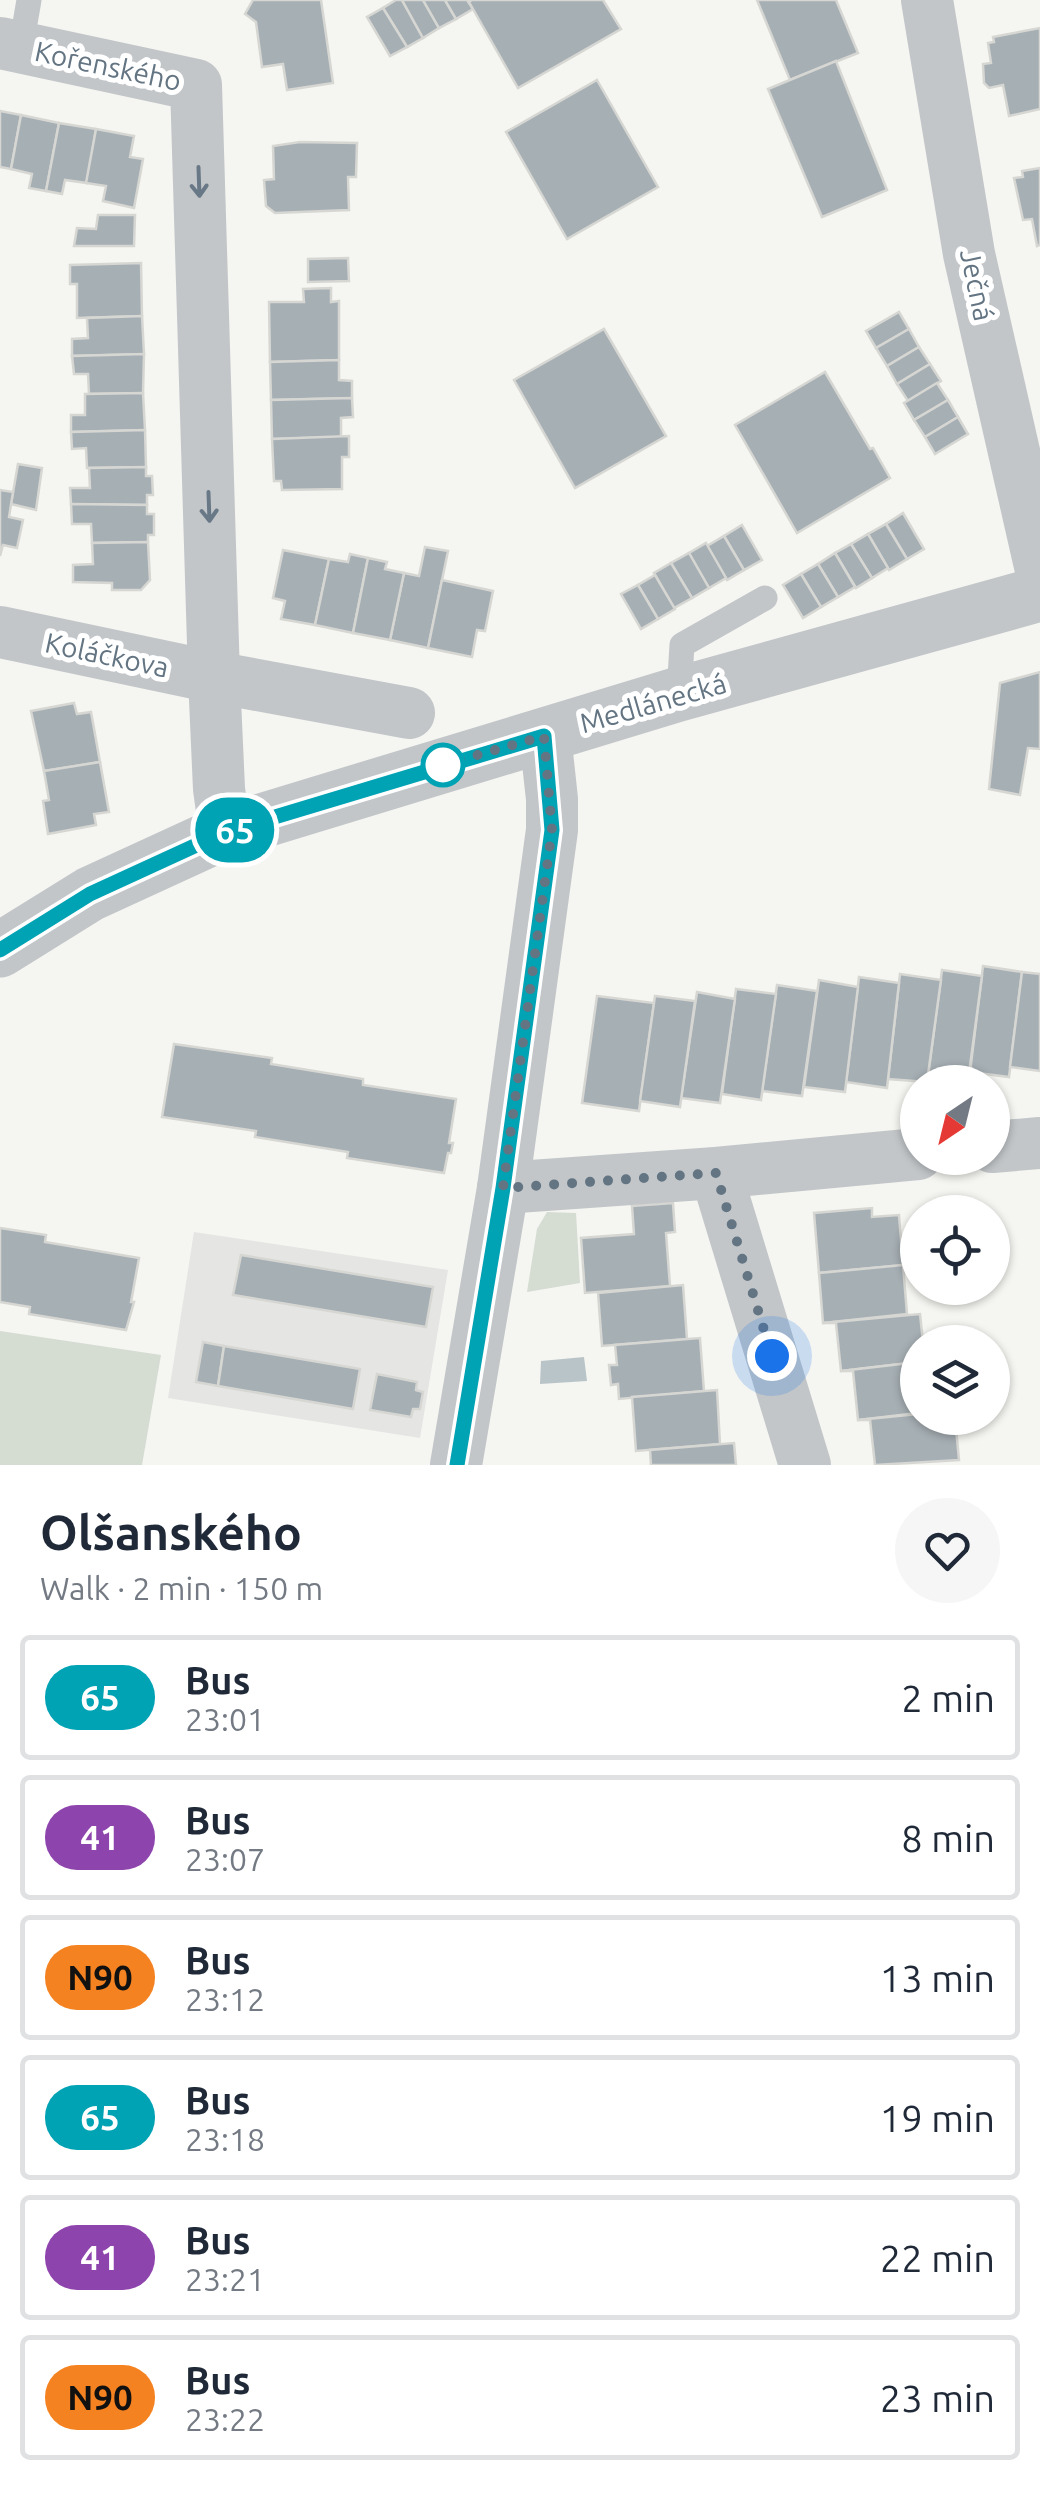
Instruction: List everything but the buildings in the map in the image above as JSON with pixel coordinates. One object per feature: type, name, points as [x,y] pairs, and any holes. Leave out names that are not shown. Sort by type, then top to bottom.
[{"type":"street","name":"Ječná","points":[[927,0],[969,254],[1040,566]]},
{"type":"street","name":"Kořenského","points":[[17,30],[196,85],[214,677]]},
{"type":"street","name":"Medlánecká","points":[[0,950],[90,894],[225,832],[679,694],[1040,594]]},
{"type":"street","name":"Koláčkova","points":[[0,632],[214,677],[409,712]]},
{"type":"street","points":[[214,677],[218,789],[225,832]]},
{"type":"street","points":[[456,1465],[503,1188],[552,830],[544,736]]},
{"type":"street","points":[[1010,1146],[1040,1143]]},
{"type":"street","points":[[503,1188],[900,1156]]},
{"type":"street","points":[[716,1173],[805,1465]]},
{"type":"lane","points":[[679,694],[682,644],[766,598]]},
{"type":"shaded area","points":[[547,1212],[576,1213],[580,1283],[527,1292],[537,1229]]},
{"type":"shaded area","points":[[194,1232],[448,1270],[420,1438],[168,1398]]},
{"type":"shaded area","points":[[0,1331],[161,1355],[142,1465],[0,1465]]},
{"type":"shaded area","points":[[584,1357],[587,1381],[540,1384],[541,1361]]},
{"type":"bus line","name":"65","points":[[0,950],[90,894],[225,832],[544,736],[552,830],[503,1188],[457,1465]]},
{"type":"route","points":[[443,765],[544,736],[552,830],[503,1188],[716,1173],[772,1356]]}]
